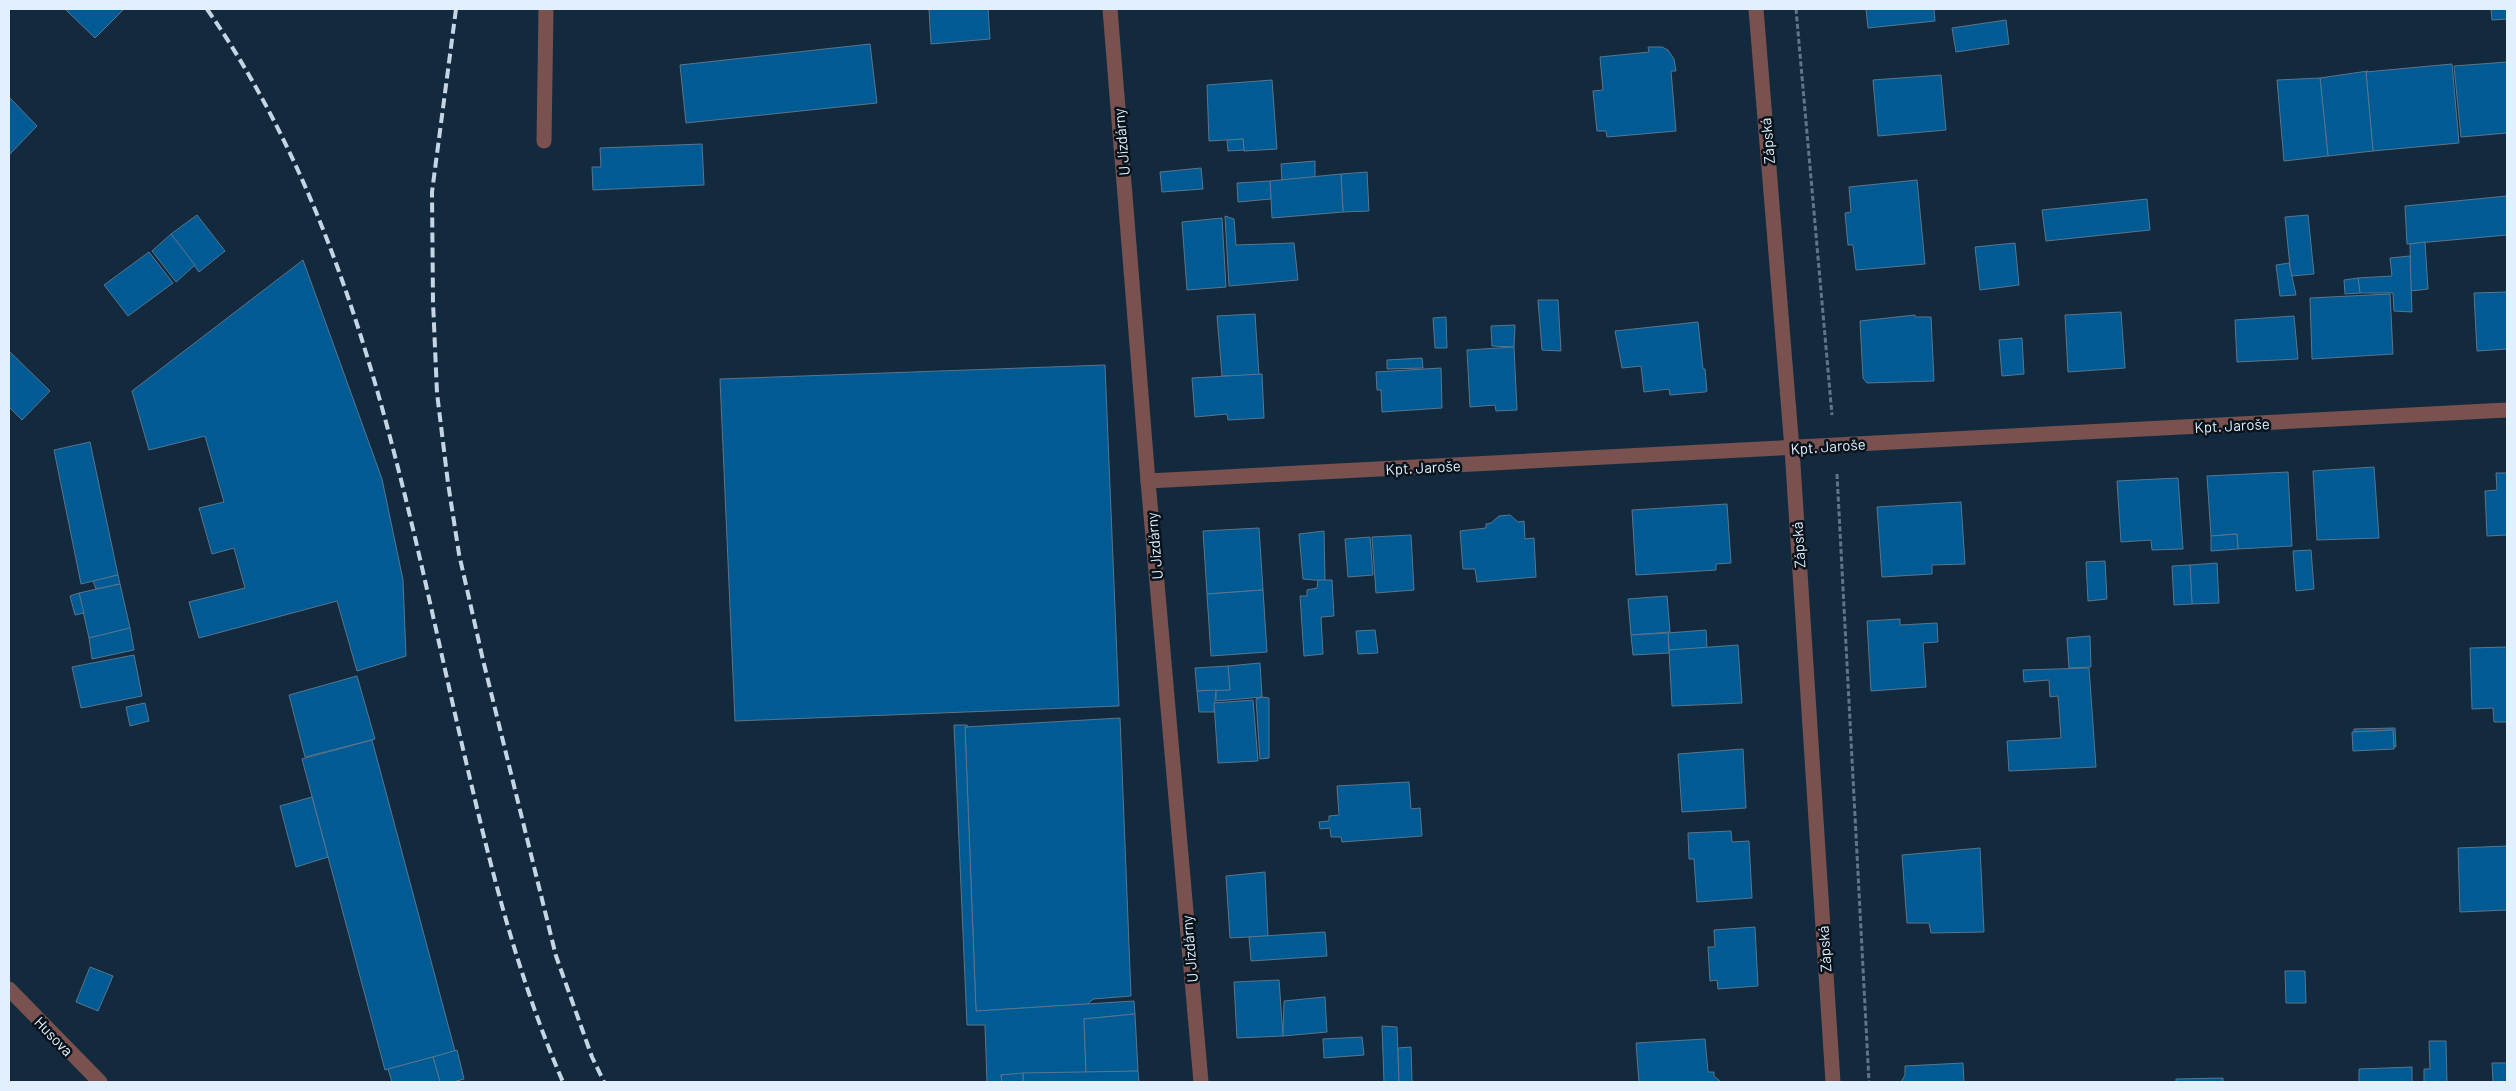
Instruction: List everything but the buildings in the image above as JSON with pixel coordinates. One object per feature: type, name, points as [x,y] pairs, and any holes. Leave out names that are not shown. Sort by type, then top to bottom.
[{"type":"street","points":[[544,141],[546,9]]},
{"type":"street","name":"U Jízdárny","points":[[1110,9],[1148,481],[1201,1082]]},
{"type":"street","name":"Zápská","points":[[1756,9],[1792,449],[1833,1082]]},
{"type":"street","name":"Kpt. Jaroše","points":[[1148,481],[1792,449],[1835,445],[2507,410]]},
{"type":"street","name":"Husova","points":[[9,989],[100,1082]]},
{"type":"path","points":[[1796,9],[1835,445],[1869,1082]]},
{"type":"railway","points":[[207,9],[260,95],[304,185],[341,278],[372,374],[399,471],[486,846],[508,926],[533,1005],[563,1082]]},
{"type":"railway","points":[[456,9],[432,192],[433,302],[437,393],[448,483],[459,554],[483,660],[556,956],[592,1057],[604,1082]]}]
